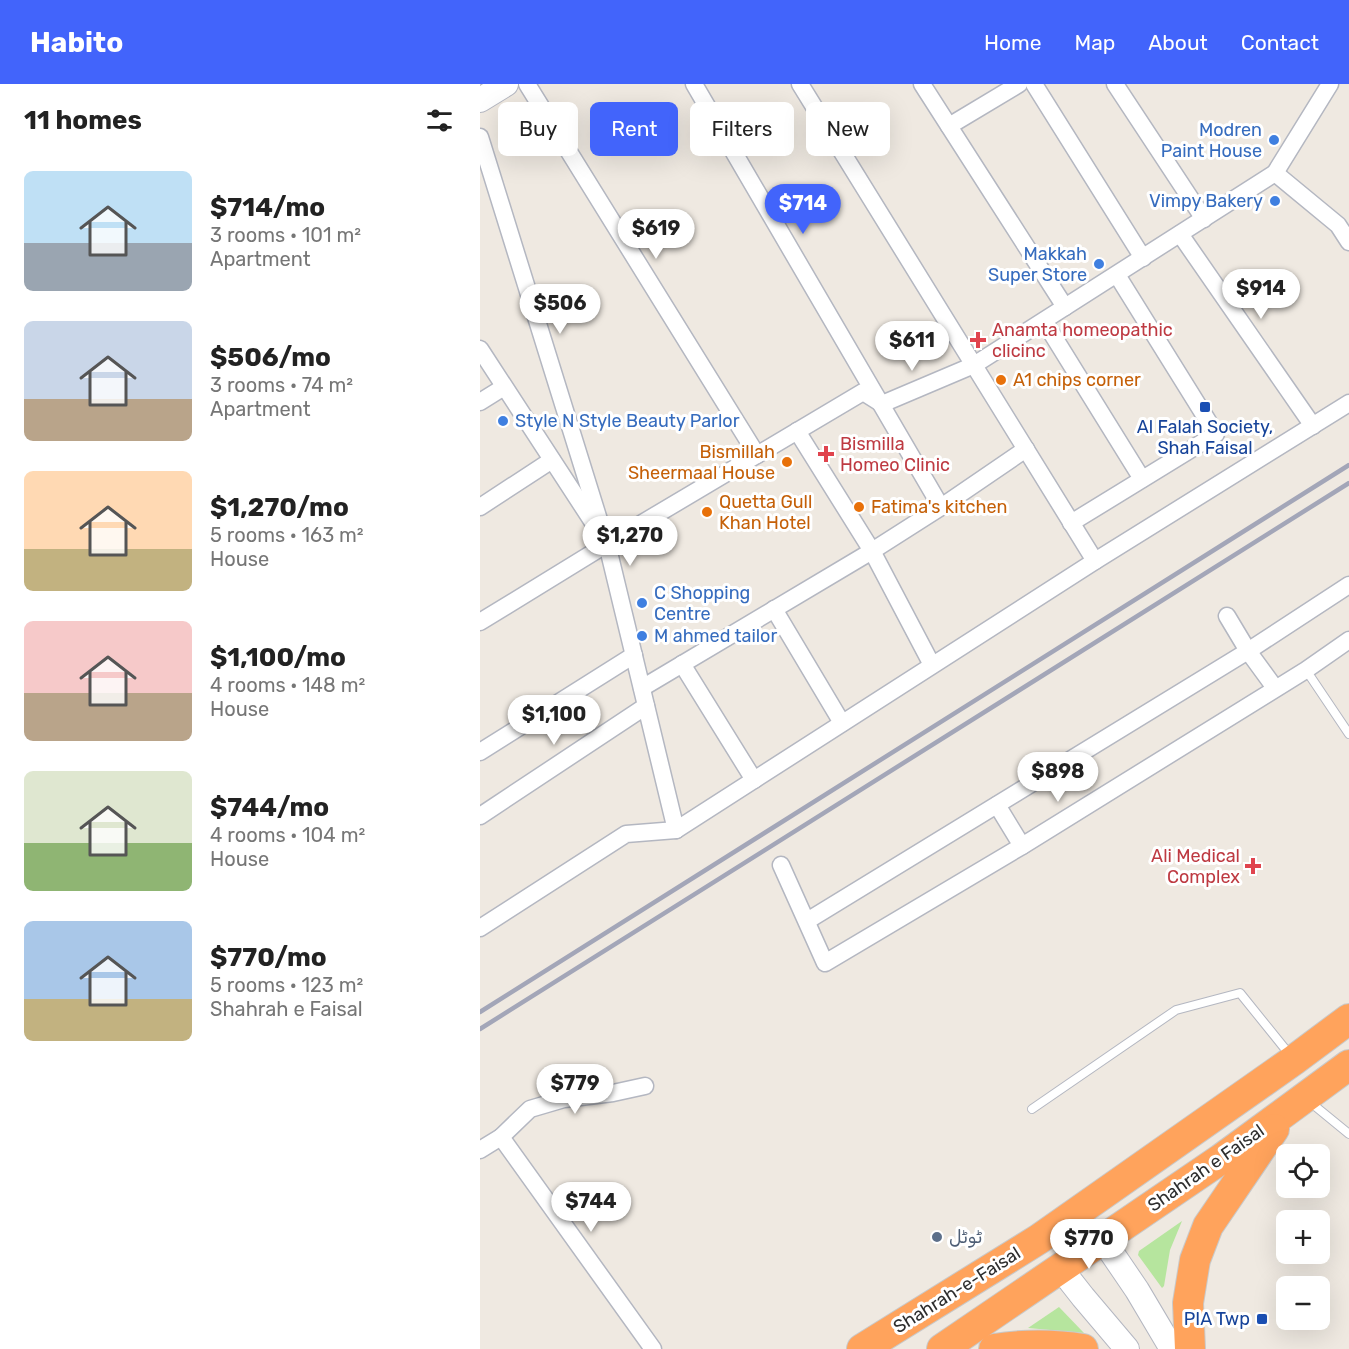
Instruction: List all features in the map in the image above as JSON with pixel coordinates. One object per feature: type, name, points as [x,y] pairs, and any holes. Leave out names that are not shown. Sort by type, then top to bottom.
[{"type":"highway","name":"Shahrah e Faisal","points":[[1082,1210],[1349,1019]]},
{"type":"highway","name":"Shahrah e Faisal","points":[[942,1349],[1221,1159],[1349,1065]]},
{"type":"highway","points":[[1190,1349],[1188,1304],[1190,1286],[1195,1260],[1208,1226],[1296,1103]]},
{"type":"highway","name":"Shahrah-e-Faisal","points":[[862,1349],[1082,1210]]},
{"type":"highway","points":[[994,1349],[1042,1344],[1083,1349]]},
{"type":"street","points":[[480,100],[506,84]]},
{"type":"street","points":[[526,84],[757,455]]},
{"type":"street","points":[[694,84],[941,507]]},
{"type":"street","points":[[800,84],[1095,561]]},
{"type":"street","points":[[922,84],[1065,307]]},
{"type":"street","points":[[949,126],[1019,84]]},
{"type":"street","points":[[1034,84],[1143,258]]},
{"type":"street","points":[[1115,84],[1204,219]]},
{"type":"street","points":[[882,404],[974,365],[1275,173],[1330,84]]},
{"type":"street","points":[[480,137],[607,544],[676,830]]},
{"type":"street","points":[[1275,173],[1338,225],[1349,242]]},
{"type":"street","points":[[1180,234],[1313,426]]},
{"type":"street","points":[[1071,523],[1215,434],[1117,274]]},
{"type":"street","points":[[1044,321],[1142,479]]},
{"type":"street","points":[[480,349],[607,544]]},
{"type":"street","points":[[480,402],[504,387]]},
{"type":"street","points":[[480,622],[863,392],[882,404]]},
{"type":"street","points":[[480,928],[626,834],[676,830],[1095,561],[1349,403]]},
{"type":"street","points":[[797,431],[873,550],[932,665]]},
{"type":"street","points":[[642,688],[873,550],[1026,449]]},
{"type":"street","points":[[480,507],[552,460]]},
{"type":"street","points":[[807,921],[1248,651],[1349,585]]},
{"type":"street","points":[[774,609],[842,723]]},
{"type":"street","points":[[1227,616],[1248,651],[1275,688]]},
{"type":"street","points":[[781,865],[825,963],[1022,846],[1306,670],[1349,640]]},
{"type":"street","points":[[480,752],[634,655]]},
{"type":"street","points":[[682,664],[754,780]]},
{"type":"street","points":[[480,816],[646,706]]},
{"type":"street","points":[[997,805],[1022,846]]},
{"type":"street","points":[[480,1150],[501,1137],[530,1109],[564,1099],[613,1093],[645,1086]]},
{"type":"street","points":[[501,1137],[653,1349]]},
{"type":"street","points":[[1103,1240],[1137,1290],[1172,1349]]},
{"type":"street","points":[[1061,1269],[1127,1349]]},
{"type":"lane","points":[[1306,670],[1349,734]]},
{"type":"lane","points":[[1032,1109],[1176,1010],[1240,993],[1294,1060]]},
{"type":"lane","points":[[1296,1103],[1349,1134]]},
{"type":"green space","points":[[1182,1221],[1170,1250],[1162,1288],[1138,1255],[1139,1251]]},
{"type":"green space","points":[[1059,1307],[1084,1333],[1028,1328]]},
{"type":"railway","points":[[480,1012],[1349,465]]},
{"type":"railway","points":[[480,1029],[1349,483]]},
{"type":"place","name":"Modren Paint House","points":[[1274,140]]},
{"type":"place","name":"Vimpy Bakery","points":[[1275,201]]},
{"type":"place","name":"Makkah Super Store","points":[[1099,264]]},
{"type":"place","name":"Anamta homeopathic clicinc","points":[[978,340]]},
{"type":"place","name":"A1 chips corner","points":[[1001,380]]},
{"type":"place","name":"Al Falah Society, Shah Faisal","points":[[1205,407]]},
{"type":"place","name":"Style N Style Beauty Parlor","points":[[503,421]]},
{"type":"place","name":"Bismilla Homeo Clinic","points":[[826,454]]},
{"type":"place","name":"Bismillah Sheermaal House","points":[[787,462]]},
{"type":"place","name":"Fatima's kitchen","points":[[859,507]]},
{"type":"place","name":"Quetta Gull Khan Hotel","points":[[707,512]]},
{"type":"place","name":"C Shopping Centre","points":[[642,603]]},
{"type":"place","name":"M ahmed tailor","points":[[642,636]]},
{"type":"place","name":"Ali Medical Complex","points":[[1253,866]]},
{"type":"place","name":"ٹوٹل","points":[[937,1237]]},
{"type":"place","name":"PIA Twp","points":[[1262,1319]]}]
